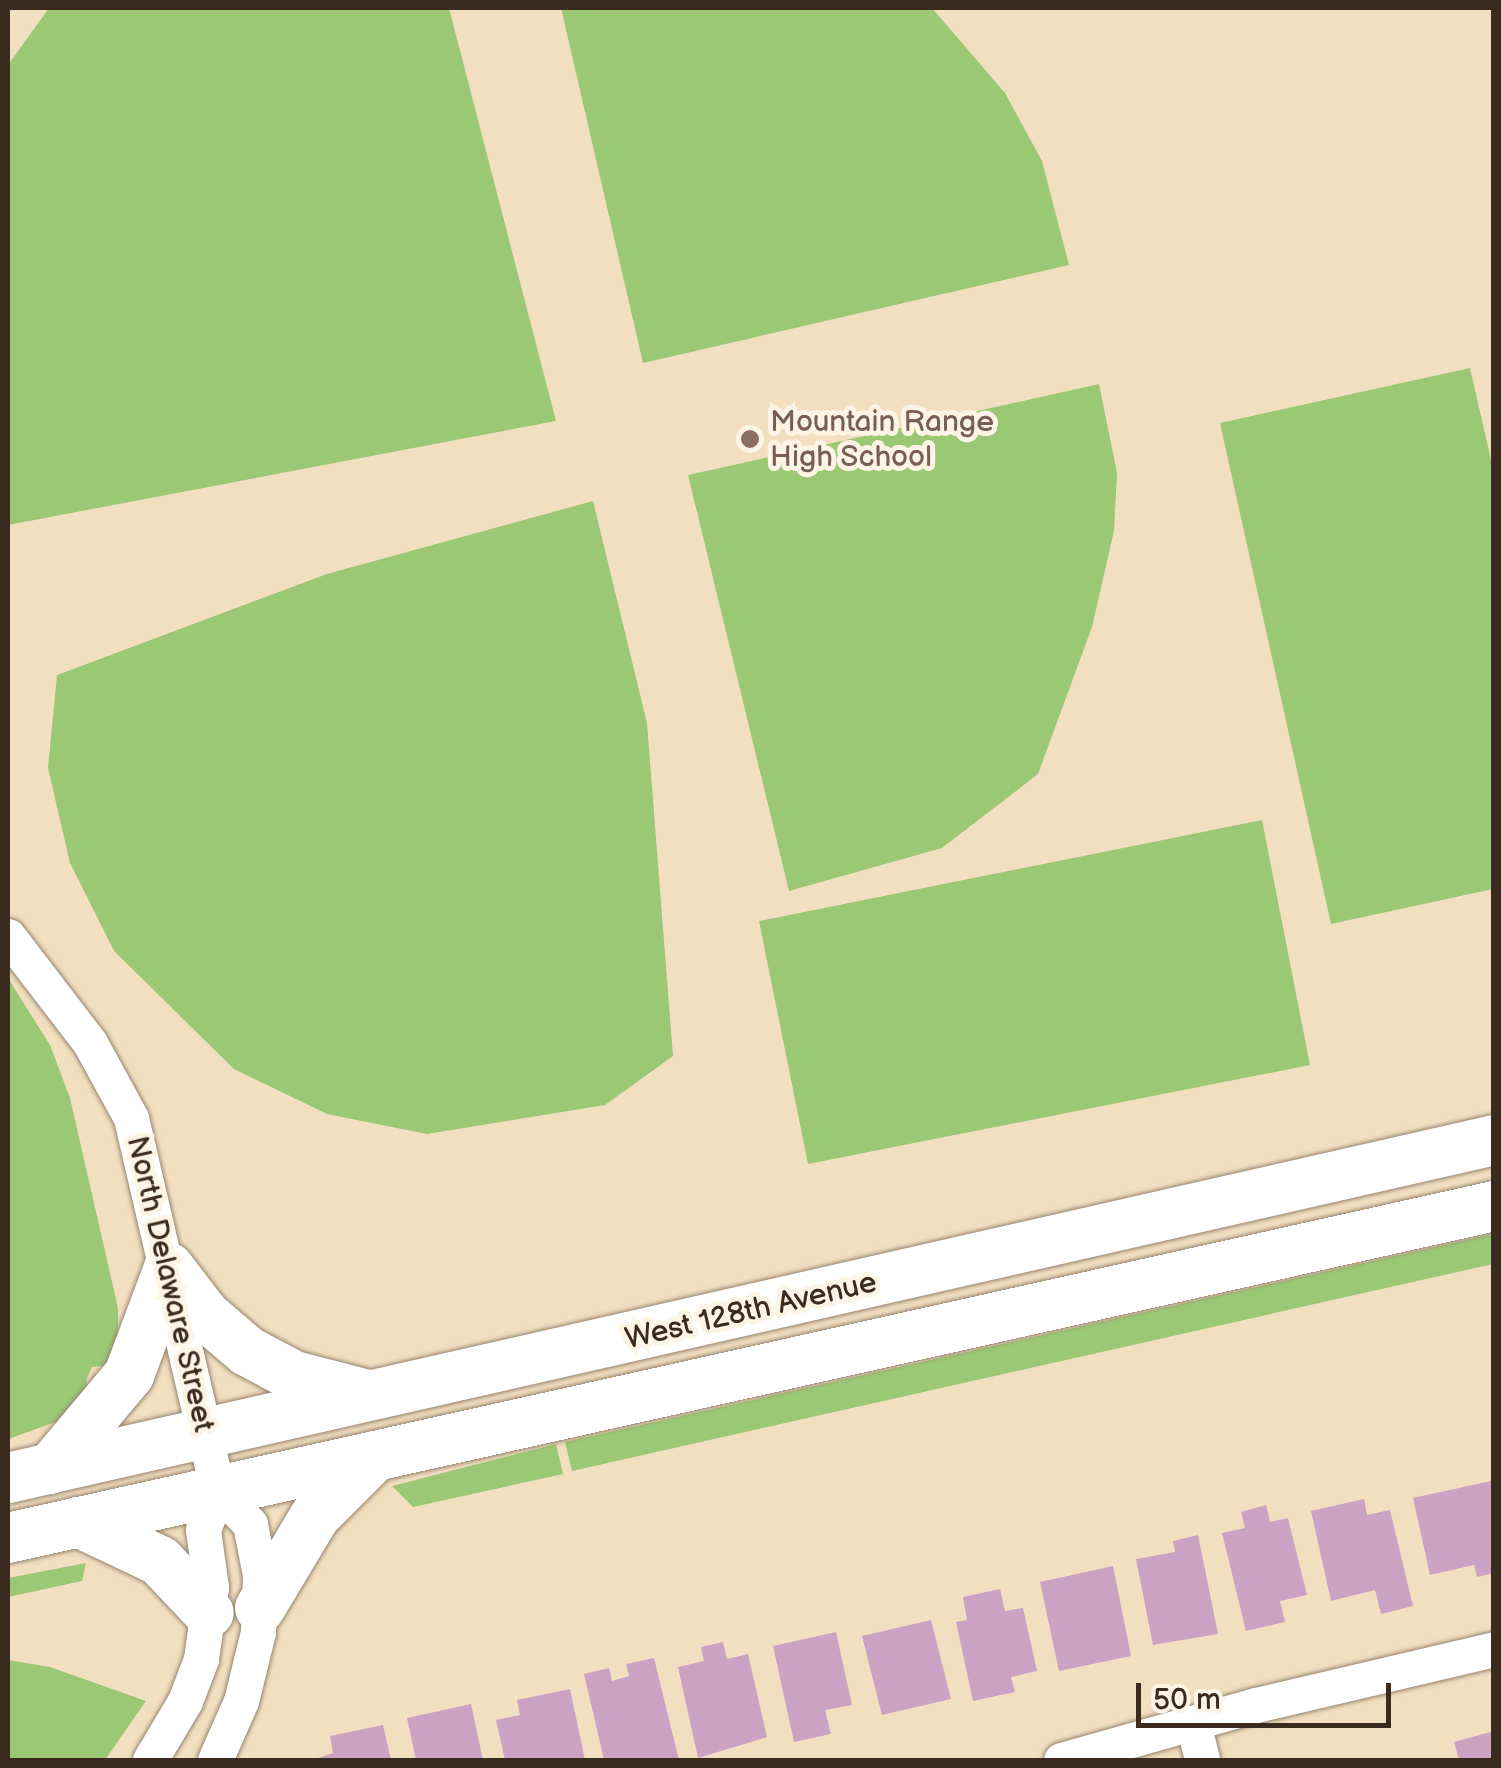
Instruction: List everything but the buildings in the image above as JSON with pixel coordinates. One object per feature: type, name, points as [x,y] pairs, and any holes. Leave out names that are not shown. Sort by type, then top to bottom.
[{"type":"main road","name":"West 128th Avenue","points":[[29,1474],[1494,1140]]},
{"type":"main road","name":"West 128th Avenue","points":[[8,1538],[1494,1206]]},
{"type":"main road","points":[[169,1268],[206,1315],[263,1360],[294,1376],[372,1396]]},
{"type":"main road","points":[[29,1474],[128,1375],[169,1268]]},
{"type":"main road","points":[[260,1608],[308,1526],[375,1456]]},
{"type":"main road","points":[[78,1522],[160,1561],[209,1613]]},
{"type":"street","name":"North Delaware Street","points":[[8,936],[118,1090],[139,1142],[218,1490],[250,1524],[260,1608],[248,1677],[216,1760]]},
{"type":"street","points":[[150,1760],[194,1680],[209,1613],[203,1530],[218,1490]]},
{"type":"street","points":[[1061,1760],[1193,1722],[1494,1649]]},
{"type":"street","points":[[1193,1722],[1202,1760]]},
{"type":"green space","points":[[49,8],[449,8],[556,421],[8,525],[8,65]]},
{"type":"green space","points":[[561,8],[932,8],[1005,93],[1042,161],[1069,265],[643,363]]},
{"type":"green space","points":[[1470,368],[1494,473],[1493,889],[1331,924],[1220,423]]},
{"type":"green space","points":[[1099,384],[1117,473],[1114,531],[1092,627],[1038,774],[942,848],[789,891],[688,475]]},
{"type":"green space","points":[[593,501],[647,723],[673,1056],[605,1105],[427,1134],[327,1114],[234,1069],[114,951],[70,863],[48,768],[57,675],[327,574]]},
{"type":"green space","points":[[1262,820],[1310,1065],[808,1164],[759,921]]},
{"type":"green space","points":[[8,978],[50,1045],[70,1098],[118,1308],[118,1349],[112,1365],[92,1367],[86,1381],[92,1399],[67,1418],[8,1439]]},
{"type":"green space","points":[[1493,1234],[1493,1264],[572,1471],[565,1442]]},
{"type":"green space","points":[[556,1444],[563,1474],[413,1507],[392,1486]]},
{"type":"green space","points":[[86,1563],[82,1581],[8,1597],[8,1578]]},
{"type":"green space","points":[[8,1660],[50,1667],[146,1701],[105,1760],[8,1760]]},
{"type":"place","name":"Mountain Range High School","points":[[750,439]]}]
